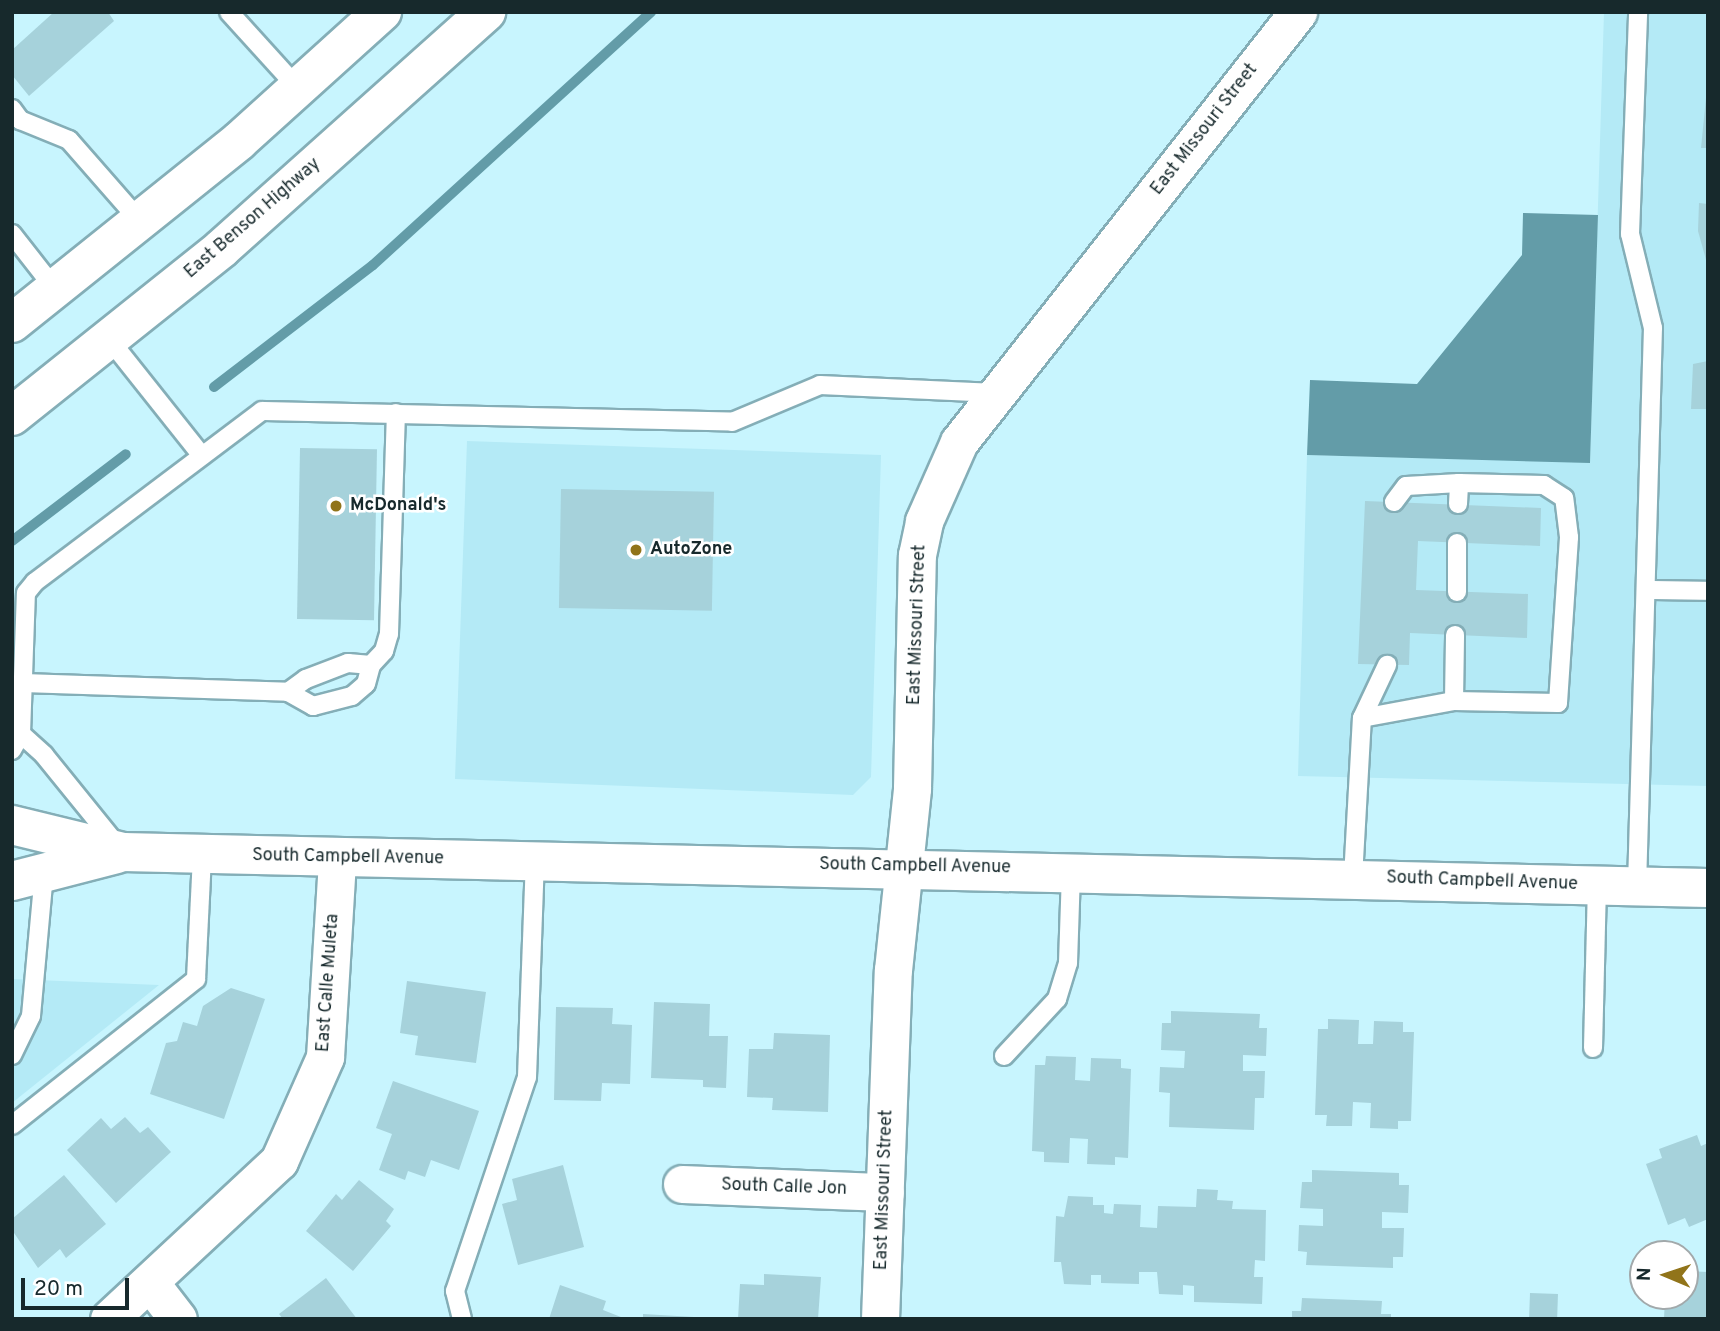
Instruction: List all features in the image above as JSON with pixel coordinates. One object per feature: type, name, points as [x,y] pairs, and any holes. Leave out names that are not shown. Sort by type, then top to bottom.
[{"type":"main road","points":[[12,323],[140,221],[298,88],[382,12]]},
{"type":"main road","name":"East Benson Highway","points":[[12,416],[222,249],[485,12]]},
{"type":"main road","name":"South Campbell Avenue","points":[[12,825],[123,852],[202,855],[904,867],[1708,888]]},
{"type":"main road","name":"South Campbell Avenue","points":[[28,877],[123,852]]},
{"type":"street","name":"East Missouri Street","points":[[880,1319],[892,970],[914,767],[917,555],[924,521],[944,471],[996,393],[1298,12]]},
{"type":"street","name":"East Calle Muleta","points":[[109,1319],[151,1284],[279,1161],[326,1057],[337,858]]},
{"type":"street","name":"South Calle Jon","points":[[682,1184],[886,1192]]},
{"type":"street","points":[[151,1284],[178,1319]]},
{"type":"lane","points":[[229,12],[298,88]]},
{"type":"lane","points":[[1637,886],[1653,328],[1630,234],[1638,12]]},
{"type":"lane","points":[[12,109],[20,120],[69,140],[140,221]]},
{"type":"lane","points":[[12,234],[55,289]]},
{"type":"lane","points":[[109,339],[202,456]]},
{"type":"lane","points":[[123,852],[44,755],[17,742],[23,683],[26,593],[35,582],[262,411],[732,422],[820,385],[996,393]]},
{"type":"lane","points":[[23,683],[288,692],[313,706],[334,703],[366,684],[371,665],[384,652],[389,634],[396,413]]},
{"type":"lane","points":[[1458,504],[1459,483]]},
{"type":"lane","points":[[1362,718],[1454,701],[1558,703],[1569,537],[1564,498],[1544,485],[1459,483],[1406,486],[1394,502]]},
{"type":"lane","points":[[1457,543],[1457,592]]},
{"type":"lane","points":[[1646,590],[1708,592]]},
{"type":"lane","points":[[1454,701],[1455,635]]},
{"type":"lane","points":[[288,692],[306,679],[348,663],[371,665]]},
{"type":"lane","points":[[1353,878],[1362,718],[1387,665]]},
{"type":"lane","points":[[12,1125],[196,979],[202,855]]},
{"type":"lane","points":[[462,1319],[456,1292],[527,1077],[534,861]]},
{"type":"lane","points":[[1004,1056],[1057,999],[1068,963],[1071,871]]},
{"type":"lane","points":[[12,1055],[31,1016],[28,877]]},
{"type":"lane","points":[[1593,1048],[1597,885]]},
{"type":"shaded area","points":[[1604,12],[1708,12],[1708,786],[1298,776],[1307,455],[1590,462]]},
{"type":"shaded area","points":[[1523,213],[1598,215],[1590,463],[1307,455],[1310,380],[1417,384],[1522,255]]},
{"type":"shaded area","points":[[467,441],[881,455],[871,777],[853,795],[455,779]]},
{"type":"shaded area","points":[[12,979],[159,985],[12,1103]]},
{"type":"building","points":[[54,12],[108,12],[114,21],[29,96],[12,75],[12,50]]},
{"type":"building","points":[[1707,88],[1708,148],[1701,148]]},
{"type":"building","points":[[1699,203],[1708,204],[1708,267],[1698,231]]},
{"type":"building","points":[[1708,361],[1708,409],[1691,409],[1693,364]]},
{"type":"building","points":[[300,448],[377,449],[374,620],[297,619]]},
{"type":"building","name":"AutoZone","points":[[561,489],[714,492],[712,611],[559,608]]},
{"type":"building","points":[[1365,501],[1541,508],[1540,546],[1418,541],[1416,590],[1528,594],[1527,638],[1410,633],[1409,665],[1358,664]]},
{"type":"building","points":[[407,981],[486,992],[476,1063],[415,1055],[418,1036],[400,1033]]},
{"type":"building","points":[[231,988],[265,999],[224,1119],[150,1094],[166,1043],[177,1041],[183,1022],[197,1026],[203,1006]]},
{"type":"building","points":[[654,1002],[710,1004],[709,1036],[728,1036],[726,1088],[703,1087],[703,1080],[651,1078]]},
{"type":"building","points":[[556,1007],[613,1008],[612,1024],[632,1025],[630,1084],[602,1083],[601,1101],[554,1100]]},
{"type":"building","points":[[1171,1011],[1260,1014],[1259,1028],[1267,1028],[1266,1056],[1243,1055],[1243,1071],[1265,1071],[1264,1098],[1255,1098],[1254,1130],[1169,1127],[1170,1093],[1159,1092],[1160,1067],[1184,1068],[1185,1051],[1161,1050],[1162,1023],[1171,1023]]},
{"type":"building","points":[[1328,1019],[1359,1020],[1358,1044],[1373,1044],[1374,1021],[1403,1022],[1403,1032],[1414,1032],[1411,1121],[1398,1121],[1398,1129],[1370,1128],[1371,1103],[1353,1102],[1352,1126],[1326,1126],[1327,1115],[1315,1115],[1318,1029],[1328,1029]]},
{"type":"building","points":[[774,1033],[830,1035],[828,1112],[772,1110],[773,1098],[747,1097],[749,1049],[773,1049]]},
{"type":"building","points":[[1046,1056],[1076,1057],[1075,1080],[1090,1081],[1091,1058],[1121,1059],[1121,1068],[1131,1069],[1128,1158],[1115,1157],[1115,1165],[1087,1164],[1088,1139],[1070,1138],[1069,1163],[1044,1162],[1044,1152],[1032,1151],[1035,1065],[1045,1065]]},
{"type":"building","points":[[393,1081],[479,1111],[459,1170],[431,1160],[425,1177],[408,1171],[405,1180],[379,1170],[392,1134],[376,1128]]},
{"type":"building","points":[[125,1117],[140,1133],[148,1127],[171,1152],[116,1203],[67,1150],[101,1118],[111,1129]]},
{"type":"building","points":[[1697,1135],[1701,1146],[1708,1143],[1708,1219],[1689,1227],[1685,1218],[1668,1225],[1646,1164],[1662,1158],[1659,1149]]},
{"type":"building","points":[[563,1165],[584,1247],[518,1265],[502,1204],[517,1200],[512,1179]]},
{"type":"building","points":[[1312,1170],[1399,1173],[1399,1185],[1409,1185],[1408,1213],[1382,1212],[1382,1228],[1404,1228],[1403,1257],[1393,1257],[1393,1268],[1306,1265],[1307,1252],[1298,1251],[1299,1225],[1323,1226],[1323,1209],[1300,1208],[1302,1182],[1312,1182]]},
{"type":"building","points":[[64,1175],[106,1224],[66,1258],[60,1249],[38,1268],[12,1230],[12,1219]]},
{"type":"building","points":[[359,1180],[394,1209],[386,1221],[391,1226],[353,1271],[306,1231],[336,1194],[342,1200]]},
{"type":"building","points":[[1197,1189],[1218,1190],[1217,1200],[1233,1201],[1232,1209],[1266,1210],[1265,1261],[1255,1260],[1254,1277],[1263,1277],[1262,1304],[1194,1302],[1194,1286],[1183,1285],[1183,1295],[1159,1294],[1157,1272],[1139,1272],[1139,1284],[1101,1283],[1101,1275],[1091,1275],[1091,1285],[1064,1284],[1061,1262],[1054,1262],[1056,1216],[1064,1217],[1068,1196],[1093,1197],[1093,1205],[1104,1205],[1104,1213],[1113,1214],[1114,1204],[1141,1205],[1140,1227],[1157,1228],[1158,1206],[1196,1207]]},
{"type":"building","points":[[1699,1272],[1708,1272],[1708,1319],[1664,1319],[1664,1310],[1699,1310]]},
{"type":"building","points":[[764,1274],[821,1277],[818,1319],[738,1319],[740,1284],[764,1285]]},
{"type":"building","points":[[326,1278],[357,1319],[283,1319],[279,1314]]},
{"type":"building","points":[[560,1285],[606,1301],[603,1310],[626,1319],[549,1319]]},
{"type":"building","points":[[1530,1293],[1558,1294],[1557,1319],[1529,1319]]},
{"type":"building","points":[[1302,1298],[1382,1301],[1381,1314],[1391,1314],[1391,1319],[1292,1319],[1292,1311],[1301,1311]]},
{"type":"building","points":[[643,1314],[694,1317],[694,1319],[643,1319]]},
{"type":"waterway","points":[[214,387],[373,265],[651,12]]},
{"type":"waterway","points":[[12,541],[126,454]]},
{"type":"place","name":"McDonald's","points":[[336,506]]},
{"type":"place","name":"AutoZone","points":[[636,550]]}]
